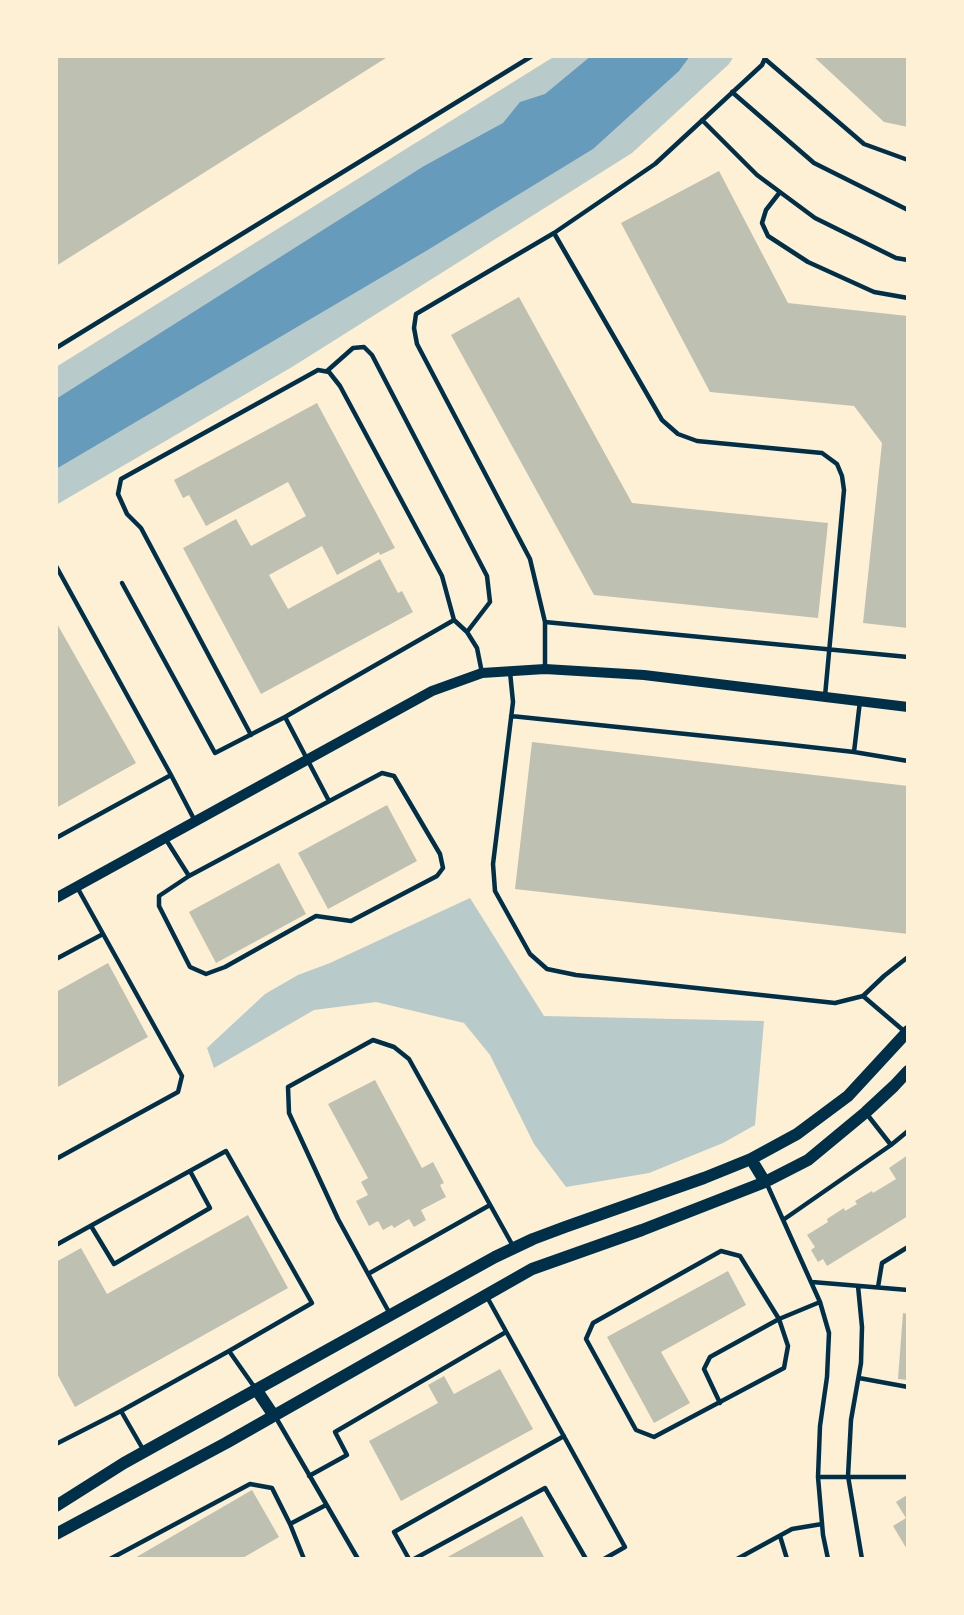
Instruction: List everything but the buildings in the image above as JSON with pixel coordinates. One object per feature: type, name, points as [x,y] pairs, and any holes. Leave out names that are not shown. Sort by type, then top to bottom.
[{"type":"main road","points":[[56,1506],[144,1451],[514,1248],[704,1178],[751,1159],[797,1134],[848,1096],[907,1032]]},
{"type":"main road","points":[[56,1534],[205,1455],[532,1269],[765,1182],[808,1160],[866,1112],[908,1071]]},
{"type":"main road","points":[[751,1159],[765,1182]]},
{"type":"main road","points":[[256,1389],[274,1416]]},
{"type":"street","points":[[56,898],[432,691],[482,673],[545,669],[644,675],[908,707]]},
{"type":"lane","points":[[56,348],[532,56]]},
{"type":"lane","points":[[545,669],[545,622],[530,559],[417,344],[414,328],[416,314],[554,233],[655,164],[762,65],[765,57],[864,144],[908,160]]},
{"type":"lane","points":[[732,92],[814,163],[908,211]]},
{"type":"lane","points":[[702,120],[757,175],[815,218],[896,258],[908,260]]},
{"type":"lane","points":[[780,192],[766,210],[762,223],[768,236],[808,262],[874,292],[908,298]]},
{"type":"lane","points":[[554,233],[662,420],[678,434],[697,441],[822,453],[837,464],[844,490],[825,697]]},
{"type":"lane","points":[[326,372],[353,348],[364,347],[372,355],[487,576],[489,602],[467,632]]},
{"type":"lane","points":[[251,734],[141,528],[128,514],[118,494],[121,479],[318,370],[329,372],[340,386],[442,576],[454,620],[467,632],[477,648],[482,673]]},
{"type":"lane","points":[[56,566],[195,821]]},
{"type":"lane","points":[[122,583],[215,753],[285,717],[454,620]]},
{"type":"lane","points":[[545,622],[908,657]]},
{"type":"lane","points":[[510,671],[513,702],[493,864],[495,891],[530,954],[547,969],[576,975],[835,1003],[863,996],[908,957]]},
{"type":"lane","points":[[854,752],[860,701]]},
{"type":"lane","points":[[511,716],[854,752],[908,761]]},
{"type":"lane","points":[[285,717],[329,801]]},
{"type":"lane","points":[[382,773],[394,776],[440,854],[443,868],[437,876],[351,921],[316,916],[225,967],[206,974],[190,967],[159,906],[159,896],[189,876],[382,773]]},
{"type":"lane","points":[[56,838],[171,775]]},
{"type":"lane","points":[[165,838],[189,876]]},
{"type":"lane","points":[[56,1159],[178,1091],[183,1076],[76,887]]},
{"type":"lane","points":[[56,959],[103,934]]},
{"type":"lane","points":[[863,996],[907,1032]]},
{"type":"lane","points":[[390,1315],[338,1219],[289,1114],[288,1087],[373,1040],[394,1047],[409,1059],[514,1248]]},
{"type":"lane","points":[[866,1112],[891,1145]]},
{"type":"lane","points":[[783,1220],[891,1145],[908,1130]]},
{"type":"lane","points":[[56,1245],[226,1151],[312,1303],[121,1411],[57,1442]]},
{"type":"lane","points":[[91,1226],[114,1264],[210,1208],[190,1171]]},
{"type":"lane","points":[[765,1182],[821,1302],[829,1333],[818,1477],[828,1559]]},
{"type":"lane","points":[[368,1274],[490,1205]]},
{"type":"lane","points":[[878,1287],[882,1263],[908,1247]]},
{"type":"lane","points":[[721,1251],[740,1256],[779,1319],[788,1346],[784,1368],[654,1437],[636,1430],[586,1339],[593,1322],[721,1251]]},
{"type":"lane","points":[[812,1283],[908,1290]]},
{"type":"lane","points":[[858,1286],[862,1363],[851,1420],[848,1476],[862,1559]]},
{"type":"lane","points":[[486,1295],[625,1547],[604,1559]]},
{"type":"lane","points":[[719,1403],[704,1369],[710,1357],[779,1319],[821,1302]]},
{"type":"lane","points":[[309,1476],[347,1455],[335,1432],[506,1332]]},
{"type":"lane","points":[[229,1351],[256,1389]]},
{"type":"lane","points":[[859,1378],[908,1387]]},
{"type":"lane","points":[[121,1411],[144,1451]]},
{"type":"lane","points":[[274,1416],[358,1559]]},
{"type":"lane","points":[[564,1436],[394,1532],[411,1559],[545,1488],[586,1559]]},
{"type":"lane","points":[[818,1477],[908,1477]]},
{"type":"lane","points":[[110,1559],[250,1484],[272,1488],[304,1559]]},
{"type":"lane","points":[[290,1524],[326,1504]]},
{"type":"lane","points":[[737,1559],[792,1529],[822,1524]]},
{"type":"lane","points":[[780,1536],[787,1559]]},
{"type":"shaded area","points":[[555,56],[734,56],[729,64],[632,153],[292,367],[56,505],[56,367]]},
{"type":"shaded area","points":[[470,898],[544,1016],[764,1021],[755,1125],[723,1143],[649,1173],[566,1187],[534,1144],[490,1055],[464,1023],[376,1002],[314,1010],[214,1068],[207,1048],[265,994],[298,975],[330,963]]},
{"type":"water","points":[[591,56],[690,56],[679,71],[593,149],[426,251],[56,469],[56,399],[424,166],[503,123],[520,102],[545,94]]}]
